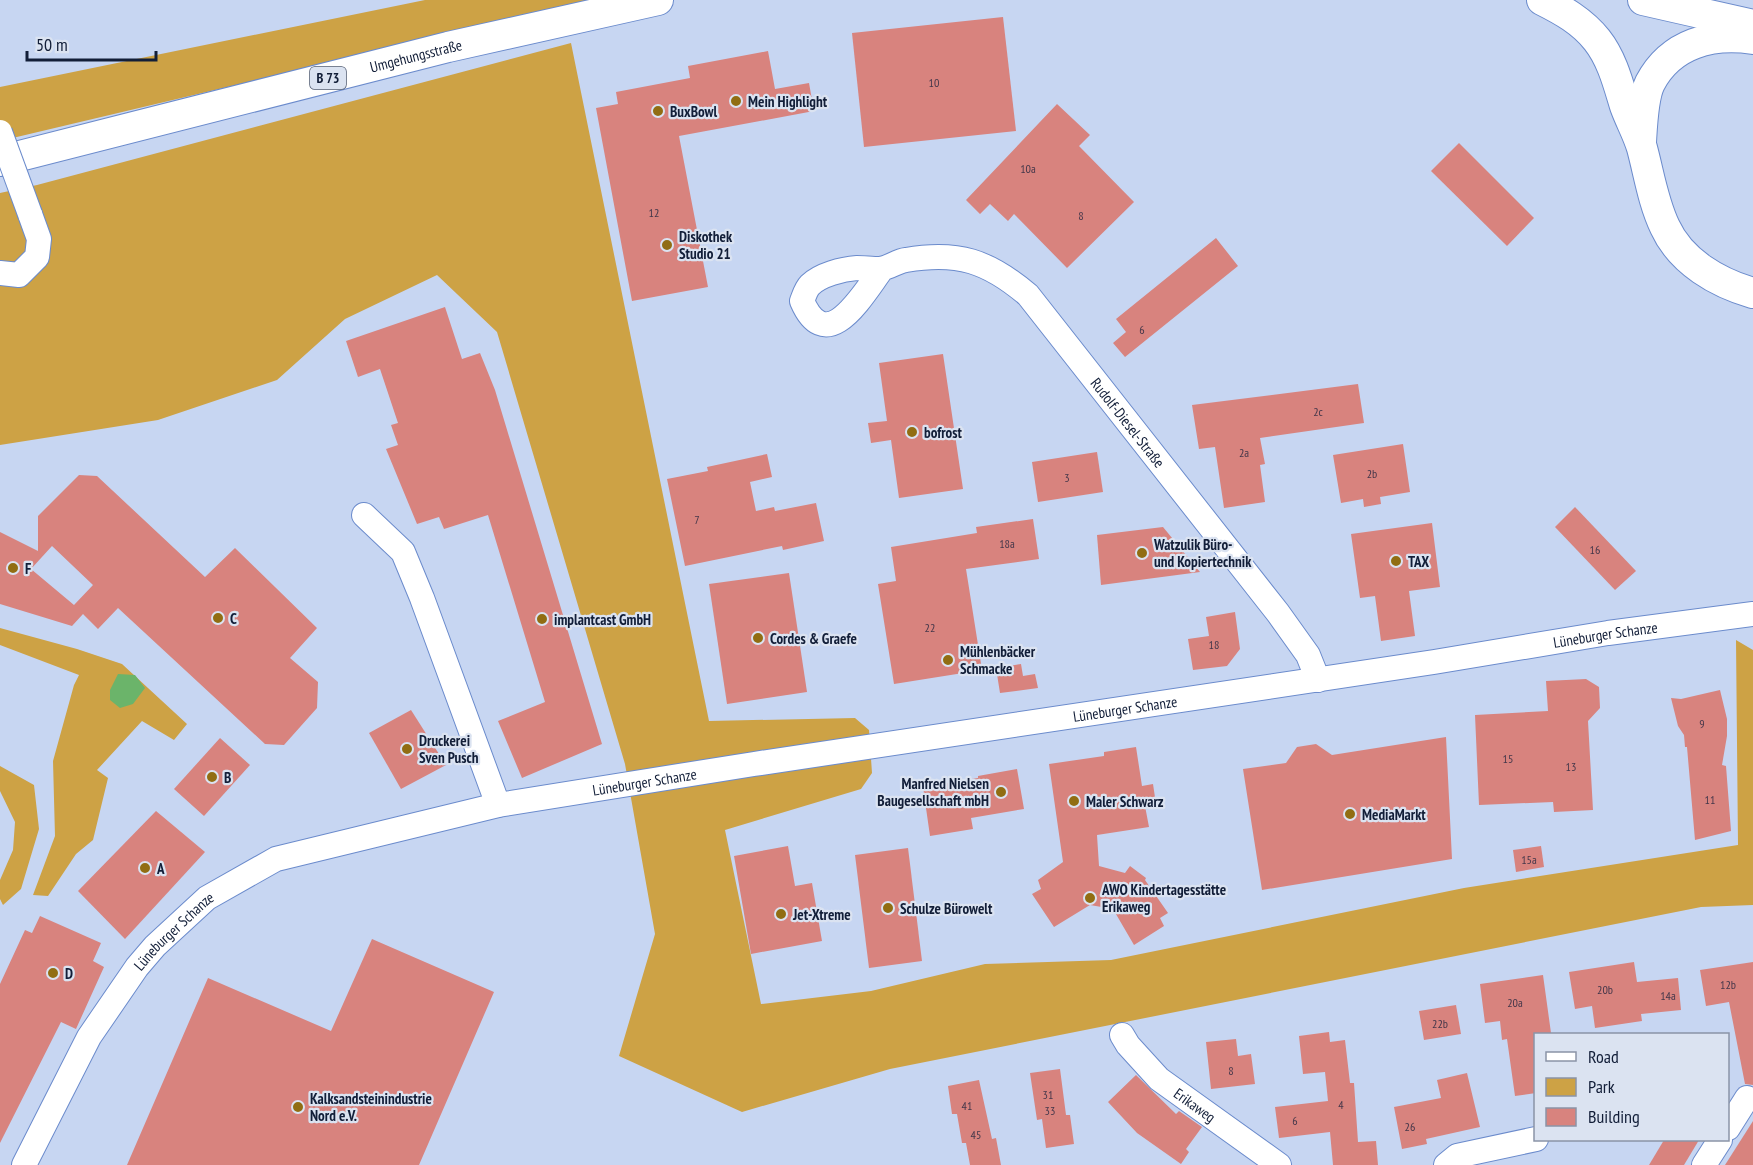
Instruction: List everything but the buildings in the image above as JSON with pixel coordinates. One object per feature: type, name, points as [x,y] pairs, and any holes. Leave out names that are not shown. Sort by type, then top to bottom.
[{"type":"main road","name":"Umgehungsstraße","points":[[0,161],[448,47],[658,0]]},
{"type":"main road","points":[[1542,0],[1570,15],[1596,39],[1614,68],[1629,117],[1641,145],[1651,187],[1665,228],[1683,253],[1717,279],[1753,293]]},
{"type":"main road","points":[[1643,0],[1753,25]]},
{"type":"main road","points":[[1641,145],[1649,85],[1670,58],[1695,43],[1721,36],[1753,39]]},
{"type":"street","points":[[0,132],[39,239],[37,257],[18,275],[0,273]]},
{"type":"street","name":"Rudolf-Diesel-Straße","points":[[882,269],[902,260],[936,256],[958,258],[981,264],[1006,277],[1028,295],[1278,613],[1308,655],[1318,680]]},
{"type":"street","points":[[364,515],[403,552],[498,805]]},
{"type":"street","name":"Lüneburger Schanze","points":[[24,1165],[95,1028],[143,960],[207,898],[276,859],[498,805],[1632,630],[1753,614]]},
{"type":"street","name":"Erikaweg","points":[[1122,1035],[1128,1045],[1159,1079],[1279,1165]]},
{"type":"street","points":[[1729,1126],[1743,1098]]},
{"type":"street","points":[[1446,1165],[1457,1156],[1534,1138]]},
{"type":"street","points":[[1704,1165],[1719,1141]]},
{"type":"green space","points":[[425,0],[607,0],[548,11],[0,141],[0,87]]},
{"type":"green space","points":[[571,43],[709,721],[855,718],[869,730],[872,773],[861,789],[725,830],[761,1004],[871,991],[985,964],[1111,960],[1464,888],[1738,845],[1736,640],[1753,650],[1753,905],[1701,907],[890,1069],[742,1112],[619,1056],[655,934],[625,764],[497,332],[437,275],[345,319],[277,380],[158,420],[0,445],[0,193]]},
{"type":"green space","points":[[0,628],[122,664],[187,724],[174,740],[142,721],[97,770],[108,778],[93,840],[76,854],[48,896],[33,895],[55,836],[53,761],[74,685],[79,675],[0,645]]},
{"type":"green space","points":[[0,766],[34,785],[39,829],[21,889],[3,905],[0,899],[0,880],[13,850],[15,822],[0,791]]},
{"type":"shaded area","points":[[118,674],[135,675],[145,688],[133,704],[120,708],[110,700],[110,690]]},
{"type":"place","name":"Mein Highlight","points":[[736,101]]},
{"type":"place","name":"BuxBowl","points":[[658,111]]},
{"type":"place","name":"Diskothek Studio 21","points":[[667,245]]},
{"type":"place","name":"bofrost","points":[[912,432]]},
{"type":"place","name":"Watzulik Büro- und Kopiertechnik","points":[[1142,553]]},
{"type":"place","name":"TAX","points":[[1396,561]]},
{"type":"place","name":"F","points":[[13,568]]},
{"type":"place","name":"C","points":[[218,618]]},
{"type":"place","name":"implantcast GmbH","points":[[542,619]]},
{"type":"place","name":"Cordes & Graefe","points":[[758,638]]},
{"type":"place","name":"Mühlenbäcker Schmacke","points":[[948,660]]},
{"type":"place","name":"Druckerei Sven Pusch","points":[[407,749]]},
{"type":"place","name":"B","points":[[212,777]]},
{"type":"place","name":"Manfred Nielsen Baugesellschaft mbH","points":[[1001,792]]},
{"type":"place","name":"Maler Schwarz","points":[[1074,801]]},
{"type":"place","name":"MediaMarkt","points":[[1350,814]]},
{"type":"place","name":"A","points":[[145,868]]},
{"type":"place","name":"AWO Kindertagesstätte Erikaweg","points":[[1090,898]]},
{"type":"place","name":"Schulze Bürowelt","points":[[888,908]]},
{"type":"place","name":"Jet-Xtreme","points":[[781,914]]},
{"type":"place","name":"D","points":[[53,973]]},
{"type":"place","name":"Kalksandsteinindustrie Nord e.V.","points":[[298,1107]]}]
